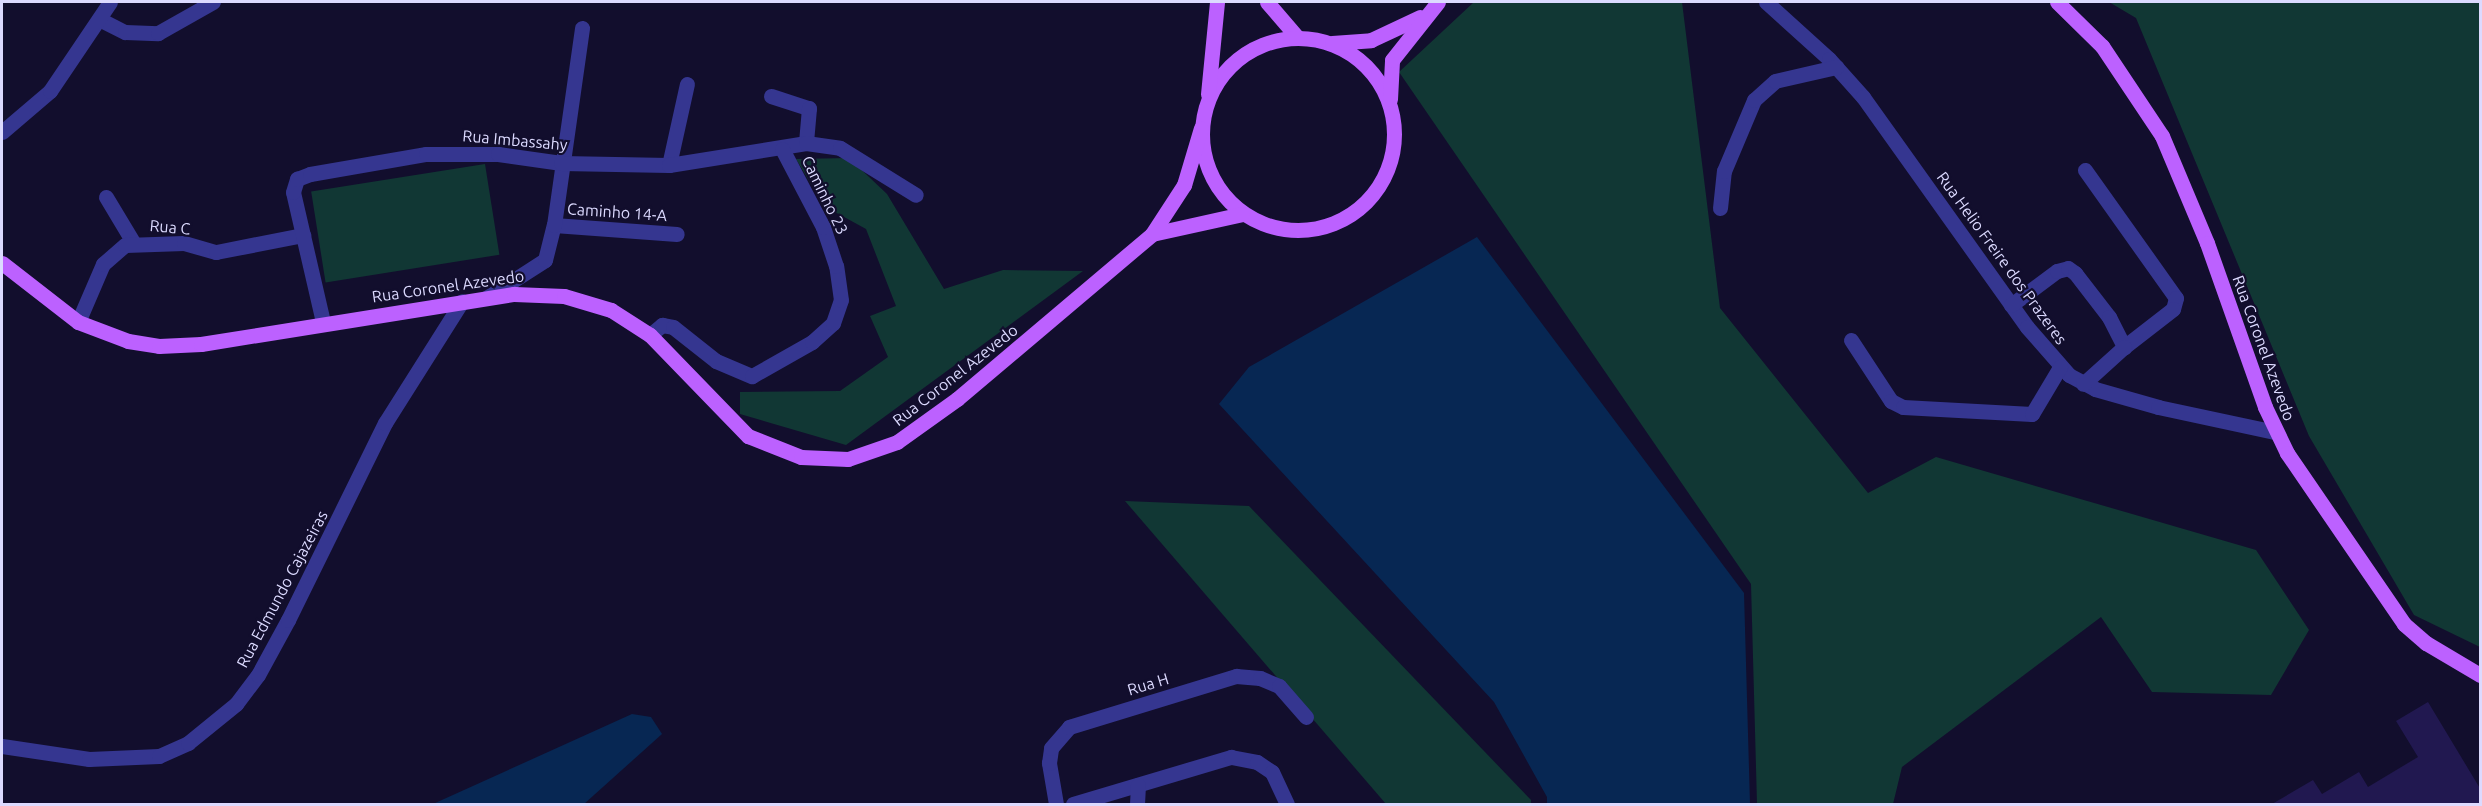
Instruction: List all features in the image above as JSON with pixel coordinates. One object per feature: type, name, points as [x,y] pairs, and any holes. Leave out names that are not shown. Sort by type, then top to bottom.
[{"type":"main road","points":[[1152,234],[1184,185],[1201,128],[1207,99],[1217,2]]},
{"type":"main road","points":[[1267,2],[1297,37]]},
{"type":"main road","points":[[1201,128],[1202,153],[1210,176],[1223,197],[1242,214],[1266,226],[1292,231],[1318,229],[1358,209],[1382,182],[1392,158],[1395,131],[1390,105],[1392,60],[1425,14],[1438,2]]},
{"type":"main road","name":"Rua Coronel Azevedo","points":[[2057,2],[2102,46],[2162,136],[2203,233],[2275,432],[2404,624],[2426,643],[2481,675]]},
{"type":"main road","points":[[1207,99],[1222,75],[1243,55],[1269,42],[1297,37],[1330,43],[1371,40],[1425,14]]},
{"type":"main road","points":[[1330,43],[1356,57],[1377,78],[1390,105]]},
{"type":"main road","points":[[1152,234],[1242,214]]},
{"type":"main road","name":"Rua Coronel Azevedo","points":[[2,263],[78,322],[128,341],[159,346],[201,344],[323,322],[486,298],[541,292],[564,296],[611,310],[650,335],[748,436],[801,457],[848,459],[891,445],[957,399],[1152,234]]},
{"type":"street","points":[[2,132],[51,92],[110,2]]},
{"type":"street","points":[[99,19],[125,32],[158,33],[213,2]]},
{"type":"street","name":"Rua Helio Freire dos Prazeres","points":[[1766,2],[1836,67],[1873,110],[2011,305],[2060,368],[2083,384],[2158,408],[2275,432]]},
{"type":"street","points":[[486,298],[542,265],[554,225],[582,28]]},
{"type":"street","points":[[1720,208],[1724,171],[1754,100],[1775,81],[1836,67]]},
{"type":"street","points":[[669,165],[687,84]]},
{"type":"street","points":[[771,96],[809,108],[806,143]]},
{"type":"street","name":"Rua Imbassahy","points":[[323,322],[293,192],[301,176],[391,158],[456,152],[498,154],[561,163],[669,165],[782,149],[806,143],[840,148],[916,195]]},
{"type":"street","name":"Caminho 23","points":[[650,335],[662,325],[673,327],[716,361],[752,376],[812,342],[832,323],[841,300],[836,266],[823,227],[782,149]]},
{"type":"street","points":[[2083,384],[2124,347],[2173,309],[2176,298],[2085,170]]},
{"type":"street","points":[[106,197],[134,242]]},
{"type":"street","name":"Caminho 14-A","points":[[554,225],[677,234]]},
{"type":"street","name":"Rua C","points":[[78,322],[103,264],[116,249],[134,242],[184,243],[216,252],[303,236]]},
{"type":"street","points":[[2011,305],[2057,271],[2068,268],[2109,317],[2124,347]]},
{"type":"street","name":"Rua Edmundo Cajazeiras","points":[[2,746],[88,759],[159,756],[188,743],[236,704],[258,675],[288,620],[385,423],[462,301]]},
{"type":"street","points":[[1851,340],[1891,401],[1903,407],[2032,414],[2060,368]]},
{"type":"street","name":"Rua H","points":[[1056,804],[1049,763],[1051,748],[1069,727],[1236,676],[1260,678],[1279,686],[1306,717]]},
{"type":"street","points":[[1073,804],[1231,757],[1257,762],[1272,772],[1287,804]]},
{"type":"street","points":[[1137,785],[1137,804]]},
{"type":"green space","points":[[1474,2],[1682,2],[1720,308],[1868,493],[1936,457],[2256,550],[2309,630],[2271,695],[2152,692],[2101,617],[1902,767],[1893,804],[1757,804],[1751,584],[1399,72]]},
{"type":"green space","points":[[2109,2],[2480,2],[2480,647],[2414,615],[2309,436],[2136,18]]},
{"type":"green space","points":[[849,158],[887,194],[944,289],[1003,270],[1083,271],[846,445],[740,414],[740,392],[840,391],[888,357],[870,316],[896,306],[866,229],[824,206],[796,159]]},
{"type":"green space","points":[[485,164],[499,255],[326,282],[311,192]]},
{"type":"green space","points":[[1125,501],[1249,506],[1531,800],[1531,804],[1386,804]]},
{"type":"water","points":[[1477,237],[1744,593],[1750,804],[1547,804],[1547,797],[1494,702],[1219,404],[1249,367]]},
{"type":"water","points":[[632,714],[651,717],[662,734],[584,804],[433,804]]},
{"type":"building","points":[[2428,702],[2481,790],[2481,804],[2272,804],[2313,780],[2322,794],[2359,772],[2368,787],[2418,757],[2396,721]]}]
